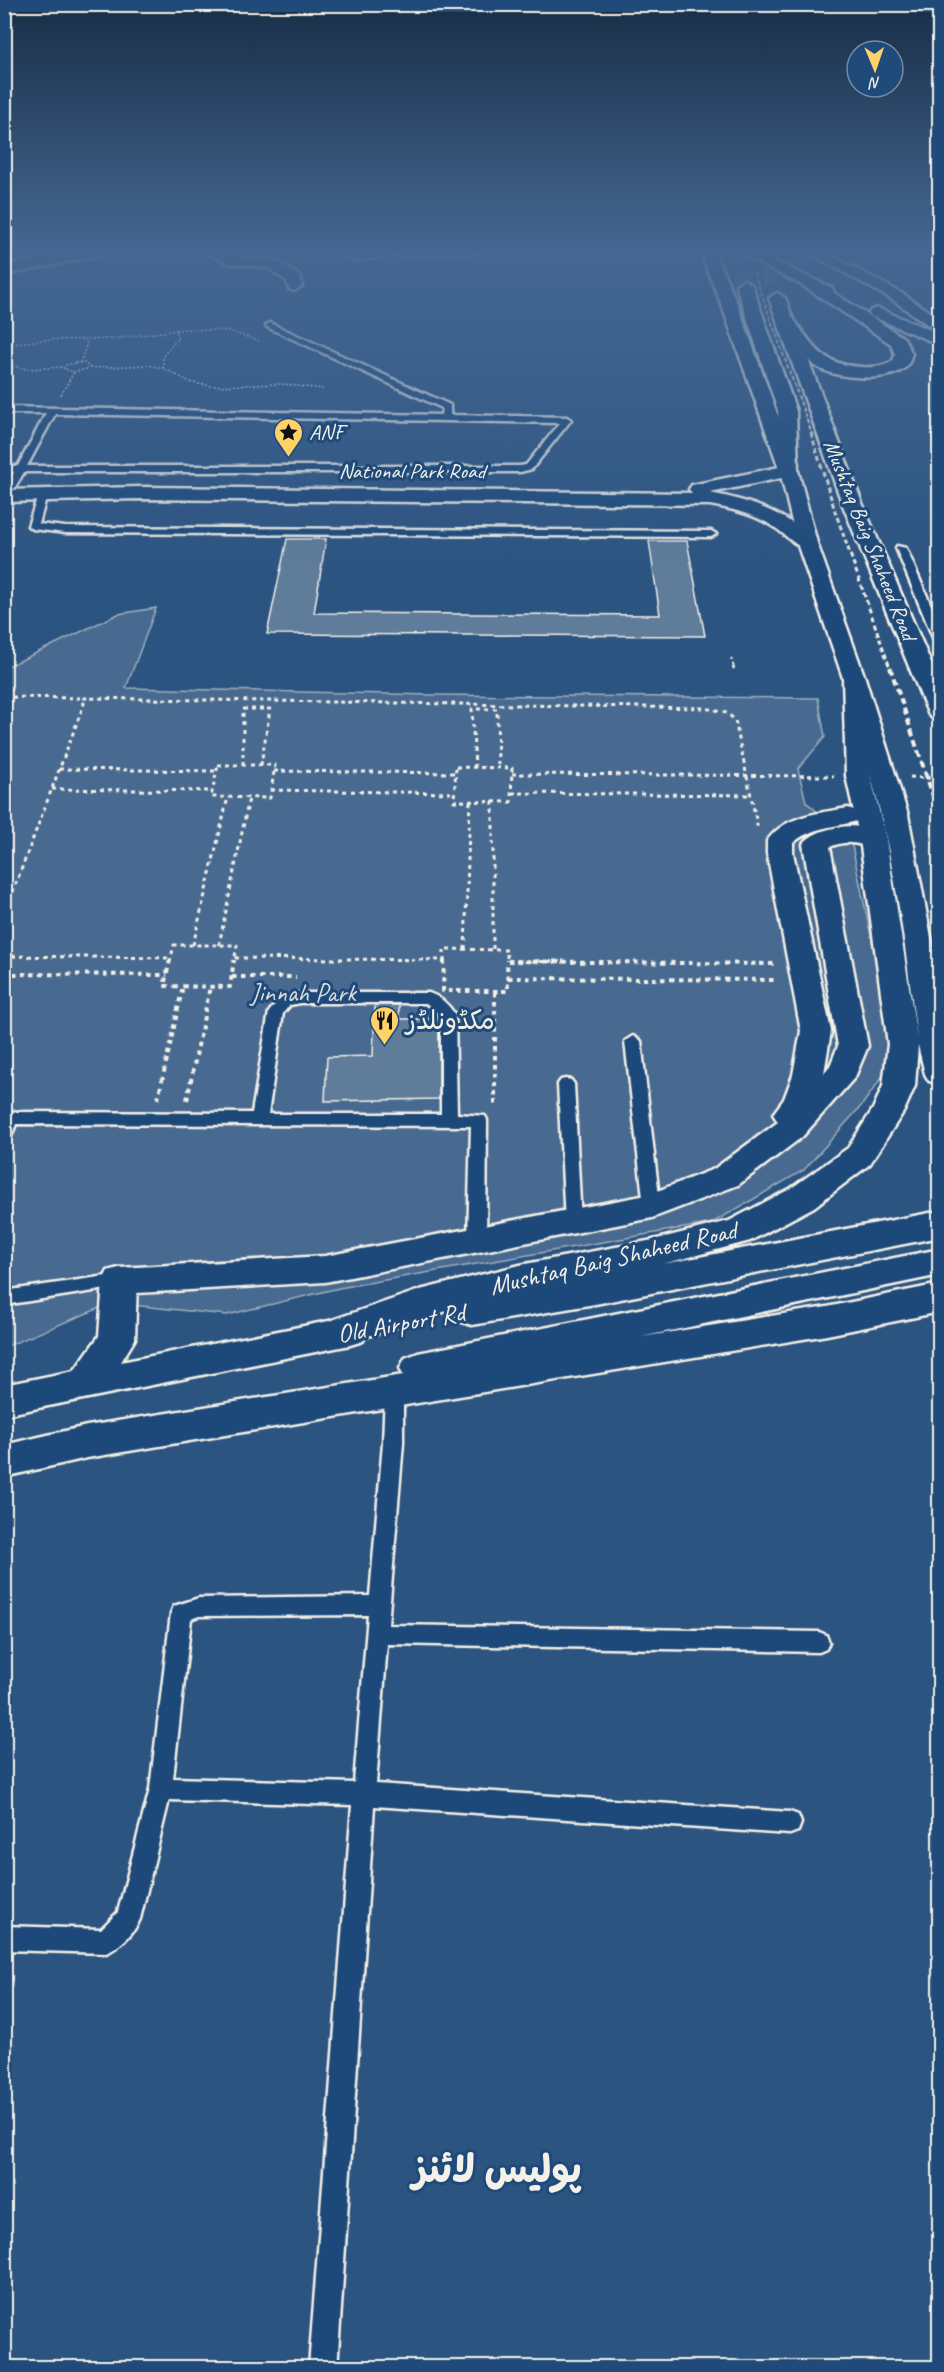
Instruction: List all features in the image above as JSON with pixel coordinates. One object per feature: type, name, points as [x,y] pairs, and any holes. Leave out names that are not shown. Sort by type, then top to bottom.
[{"type":"main road","points":[[749,358],[789,471],[807,543],[854,678],[895,815],[920,949],[939,1074]]},
{"type":"main road","points":[[769,358],[787,411],[789,471]]},
{"type":"main road","name":"Mushtaq Baig Shaheed Road","points":[[800,358],[852,503],[939,713]]},
{"type":"main road","points":[[815,358],[837,370],[860,374],[885,372],[894,368],[902,358]]},
{"type":"main road","name":"National Park Road","points":[[7,490],[142,484],[688,490],[722,487],[756,479],[768,473],[789,471]]},
{"type":"main road","name":"National Park Road","points":[[7,490],[42,494],[710,499],[766,513],[784,522],[807,543]]},
{"type":"main road","name":"Mushtaq Baig Shaheed Road","points":[[330,1335],[420,1304],[520,1278],[653,1253],[738,1232],[802,1198],[859,1156],[888,1111],[899,1086],[903,1044],[870,826],[858,776],[854,678]]},
{"type":"main road","points":[[726,1177],[780,1125],[798,1101],[813,1053],[816,1031],[780,853],[780,841],[795,828],[809,823],[870,826]]},
{"type":"main road","points":[[86,1383],[117,1339],[120,1281],[325,1269],[652,1206],[726,1177],[791,1129],[844,1070],[853,1046],[816,844],[836,834],[861,833],[870,826]]},
{"type":"main road","name":"Old Airport Rd","points":[[4,1400],[330,1335],[595,1290],[939,1224]]},
{"type":"main road","points":[[4,1461],[477,1355],[939,1262]]},
{"type":"main road","points":[[87,1442],[827,1321],[939,1298]]},
{"type":"lane","points":[[341,358],[447,407],[445,417]]},
{"type":"lane","points":[[4,410],[567,420],[529,467],[520,469],[4,469]]},
{"type":"lane","points":[[7,490],[52,411]]},
{"type":"lane","points":[[42,494],[33,526],[65,530],[281,534],[711,534]]},
{"type":"lane","points":[[901,548],[939,640]]},
{"type":"lane","points":[[259,1119],[276,1011],[285,1001],[300,998],[429,998],[439,1004],[448,1015],[449,1120]]},
{"type":"lane","points":[[633,1041],[652,1206]]},
{"type":"lane","points":[[566,1084],[573,1222]]},
{"type":"lane","points":[[4,1136],[10,1118],[479,1120],[477,1241]]},
{"type":"lane","points":[[4,1298],[120,1281]]},
{"type":"lane","points":[[323,2367],[364,1794],[393,1443],[394,1393]]},
{"type":"lane","points":[[4,1938],[105,1941],[128,1919],[161,1789],[181,1613],[199,1607],[379,1605]]},
{"type":"lane","points":[[377,1634],[819,1642]]},
{"type":"lane","points":[[161,1789],[364,1794],[790,1823]]},
{"type":"path","points":[[80,363],[82,358]]},
{"type":"path","points":[[163,358],[163,368]]},
{"type":"path","points":[[4,364],[27,369],[64,367],[80,363],[88,364],[90,368]]},
{"type":"path","points":[[64,367],[66,371],[74,372],[90,368],[135,365],[163,368],[192,383],[212,386],[281,384],[323,388]]},
{"type":"path","points":[[731,658],[734,669]]},
{"type":"path","points":[[4,697],[705,708],[727,712],[735,720],[758,830]]},
{"type":"path","points":[[4,915],[84,704],[83,698]]},
{"type":"path","points":[[243,765],[243,709],[270,710],[261,765]]},
{"type":"path","points":[[475,768],[472,709],[496,709],[498,768]]},
{"type":"path","points":[[218,765],[243,765],[275,765],[270,798],[211,797],[218,765]]},
{"type":"path","points":[[456,767],[475,768],[512,768],[511,802],[454,801],[456,767]]},
{"type":"path","points":[[59,769],[216,771]]},
{"type":"path","points":[[274,771],[456,773]]},
{"type":"path","points":[[512,774],[858,776]]},
{"type":"path","points":[[52,789],[212,791]]},
{"type":"path","points":[[271,790],[455,793]]},
{"type":"path","points":[[512,793],[751,795]]},
{"type":"path","points":[[193,945],[228,797]]},
{"type":"path","points":[[219,945],[249,798]]},
{"type":"path","points":[[465,949],[470,801]]},
{"type":"path","points":[[493,801],[493,950]]},
{"type":"path","points":[[174,945],[219,945],[237,945],[230,987],[164,986],[174,945]]},
{"type":"path","points":[[444,949],[465,949],[507,950],[508,991],[443,991],[444,949]]},
{"type":"path","points":[[4,956],[171,958]]},
{"type":"path","points":[[235,958],[444,960]]},
{"type":"path","points":[[508,961],[775,964]]},
{"type":"path","points":[[4,974],[167,975]]},
{"type":"path","points":[[507,978],[778,980]]},
{"type":"path","points":[[157,1105],[183,986]]},
{"type":"path","points":[[185,1106],[210,987]]},
{"type":"path","points":[[479,1120],[495,1120],[495,992]]},
{"type":"green space","name":"Jinnah Park","points":[[156,608],[126,688],[433,695],[818,698],[825,737],[798,769],[806,802],[851,841],[890,1026],[885,1073],[862,1105],[804,1170],[712,1223],[339,1288],[227,1315],[112,1303],[5,1347],[5,666],[118,614]]},
{"type":"building","points":[[287,539],[326,539],[314,613],[660,615],[649,541],[687,541],[705,636],[267,634]]},
{"type":"building","points":[[375,1005],[399,1005],[399,1019],[439,1019],[439,1099],[325,1101],[327,1057],[373,1056]]},
{"type":"railway","points":[[785,358],[812,434]]},
{"type":"railway","points":[[811,433],[835,511],[890,668]]},
{"type":"railway","points":[[890,667],[940,817]]},
{"type":"place","name":"ANF","points":[[288,458]]},
{"type":"place","name":"مکڈونلڈز","points":[[385,1046]]},
{"type":"district","name":"پولیس لائنز","points":[[497,2169]]}]
